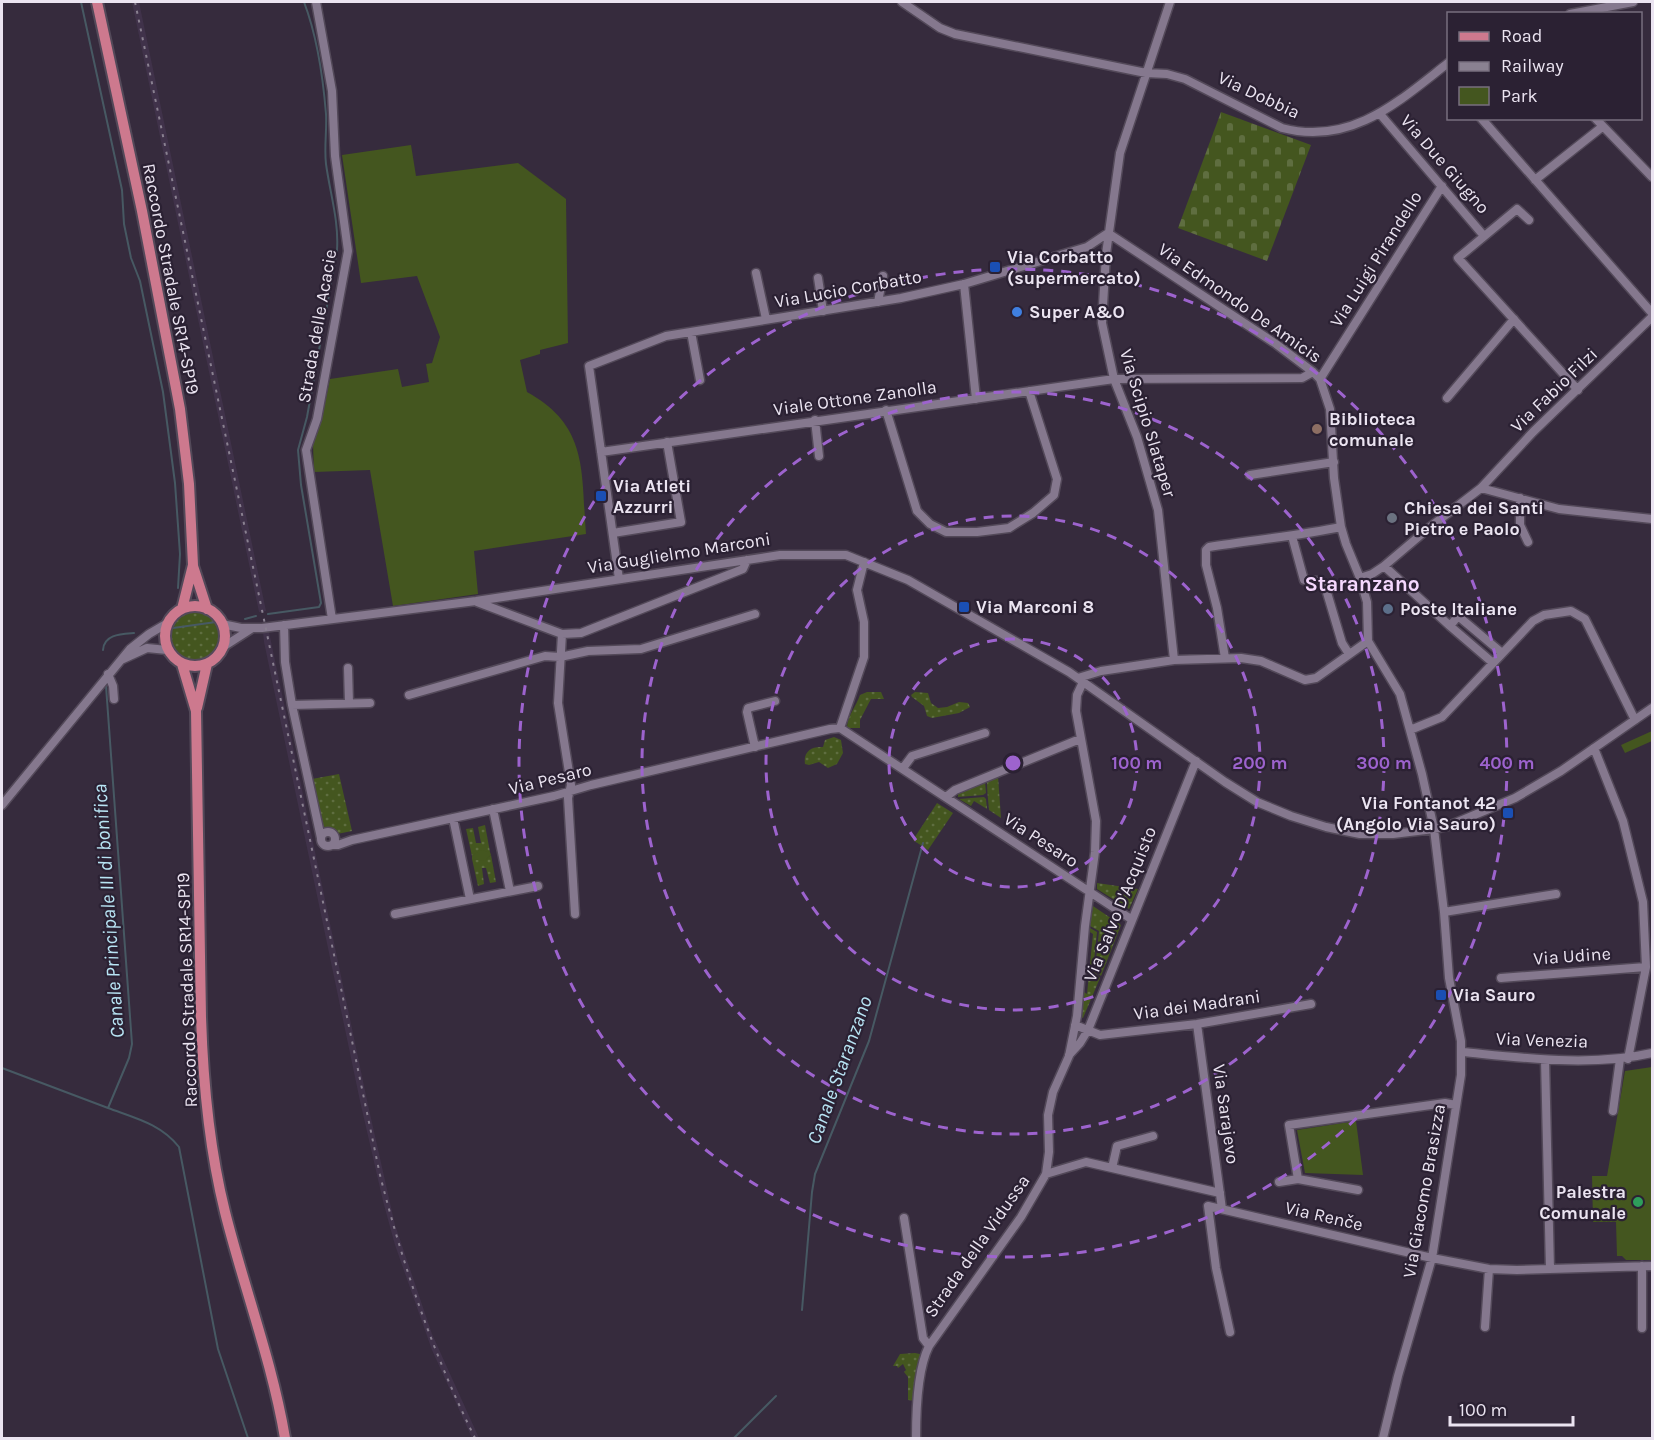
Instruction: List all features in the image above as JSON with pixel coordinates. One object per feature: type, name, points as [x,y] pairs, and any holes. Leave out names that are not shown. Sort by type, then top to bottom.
[{"type":"main road","name":"Raccordo Stradale SR14-SP19","points":[[97,2],[180,409],[189,484],[193,565],[207,609],[213,612],[222,624]]},
{"type":"main road","name":"Raccordo Stradale SR14-SP19","points":[[182,609],[193,565]]},
{"type":"main road","points":[[207,609],[199,606],[182,609],[170,618],[164,633],[167,650],[171,656],[182,664],[199,667],[214,660],[223,647],[225,639],[222,624]]},
{"type":"main road","name":"Raccordo Stradale SR14-SP19","points":[[182,664],[196,711]]},
{"type":"main road","name":"Raccordo Stradale SR14-SP19","points":[[207,664],[196,711],[202,1067],[207,1114],[225,1212],[275,1387],[285,1438]]},
{"type":"street","name":"Strada delle Acacie","points":[[316,2],[333,91],[335,156],[348,251],[318,419],[306,450],[332,619]]},
{"type":"street","name":"Via Dobbia","points":[[902,2],[940,28],[955,34],[1185,79],[1282,128],[1297,132],[1313,133],[1369,120],[1404,99],[1447,65]]},
{"type":"street","points":[[1108,233],[1120,153],[1170,2]]},
{"type":"street","points":[[1580,12],[1633,2]]},
{"type":"street","name":"Via Due Giugno","points":[[1380,114],[1484,236]]},
{"type":"street","points":[[1483,120],[1653,315]]},
{"type":"street","points":[[1596,120],[1653,177]]},
{"type":"street","points":[[1535,180],[1602,127]]},
{"type":"street","name":"Via Luigi Pirandello","points":[[1320,379],[1442,186]]},
{"type":"street","name":"Via Due Giugno","points":[[1529,220],[1517,209],[1458,258],[1578,390]]},
{"type":"street","name":"Via Lucio Corbatto","points":[[601,452],[589,366],[666,336],[878,302],[964,284],[1086,247],[1108,233]]},
{"type":"street","name":"Via Scipio Slataper","points":[[1108,233],[1102,323],[1114,379],[1137,436],[1158,510],[1174,660]]},
{"type":"street","name":"Via Edmondo De Amicis","points":[[1108,233],[1276,344],[1320,379],[1330,409],[1341,527],[1360,578],[1366,602],[1368,641]]},
{"type":"street","points":[[1086,247],[1106,254]]},
{"type":"street","points":[[756,273],[766,319]]},
{"type":"street","points":[[878,302],[883,276]]},
{"type":"street","points":[[818,278],[823,311]]},
{"type":"street","points":[[964,284],[976,399]]},
{"type":"street","name":"Via Fabio Filzi","points":[[1360,578],[1384,566],[1430,526],[1481,489],[1533,432],[1653,315]]},
{"type":"street","points":[[1447,398],[1514,319]]},
{"type":"street","points":[[691,332],[700,380]]},
{"type":"street","name":"Viale Ottone Zanolla","points":[[601,452],[1114,379],[1302,378],[1313,372]]},
{"type":"street","points":[[886,410],[917,511],[930,524],[946,532],[978,532],[1009,528],[1033,513],[1054,495],[1057,479],[1029,391]]},
{"type":"street","points":[[815,420],[819,456]]},
{"type":"street","points":[[613,533],[681,522],[667,442]]},
{"type":"street","points":[[601,452],[619,579]]},
{"type":"street","points":[[1250,475],[1334,462]]},
{"type":"street","points":[[1481,489],[1559,509],[1653,519]]},
{"type":"street","points":[[1520,498],[1520,525],[1528,542]]},
{"type":"street","points":[[1225,658],[1217,608],[1206,565],[1206,550],[1209,547],[1341,527]]},
{"type":"street","points":[[1292,536],[1305,580],[1320,581],[1325,586],[1342,643],[1349,654]]},
{"type":"street","name":"Via Guglielmo Marconi","points":[[222,624],[251,629],[477,601],[780,555],[846,555],[908,580],[1080,680],[1257,802],[1326,827],[1360,834],[1393,834],[1448,826],[1515,798],[1561,771],[1653,708]]},
{"type":"street","points":[[477,601],[562,634],[581,633],[743,569],[747,560]]},
{"type":"street","points":[[840,728],[864,657],[864,622],[857,590],[864,562]]},
{"type":"street","points":[[1384,566],[1493,663]]},
{"type":"street","points":[[1410,730],[1442,717],[1533,621],[1545,615],[1571,611],[1585,619],[1635,720]]},
{"type":"street","points":[[409,695],[545,656],[560,657],[588,651],[641,649],[755,614]]},
{"type":"street","points":[[1450,626],[1458,616],[1502,653]]},
{"type":"street","points":[[2,805],[130,648],[166,624]]},
{"type":"street","points":[[284,625],[285,662],[292,705],[321,838],[326,846],[334,841]]},
{"type":"street","name":"Via Guglielmo Marconi","points":[[223,647],[251,629]]},
{"type":"street","points":[[562,634],[558,703],[570,790],[568,798],[575,914]]},
{"type":"street","points":[[1080,680],[1101,671],[1174,660],[1225,658],[1261,662],[1305,680],[1316,678],[1368,641]]},
{"type":"street","name":"Via Giacomo Brasizza","points":[[1368,641],[1400,694],[1434,829],[1449,978],[1462,1053],[1432,1258],[1398,1376],[1383,1438]]},
{"type":"street","points":[[120,660],[147,648],[167,650]]},
{"type":"street","points":[[348,668],[348,703]]},
{"type":"street","points":[[108,674],[113,686],[114,699]]},
{"type":"street","name":"Strada della Vidussa","points":[[916,1438],[920,1383],[929,1346],[1010,1232],[1046,1174],[1050,1104],[1069,1056],[1080,986],[1088,898],[1091,892],[1095,852],[1096,821],[1076,711],[1080,680]]},
{"type":"street","points":[[754,747],[748,708],[775,701]]},
{"type":"street","points":[[292,705],[370,703]]},
{"type":"street","name":"Via Pesaro","points":[[321,838],[322,834],[327,831],[332,832],[338,846],[352,840],[554,796],[570,790],[840,728],[1131,919]]},
{"type":"street","points":[[903,768],[912,756],[986,733]]},
{"type":"street","points":[[946,797],[964,786],[1080,740]]},
{"type":"street","points":[[1594,748],[1623,821],[1643,903],[1646,967],[1613,1111]]},
{"type":"street","name":"Via Salvo D'Acquisto","points":[[1069,1056],[1088,1030],[1196,761]]},
{"type":"street","points":[[493,809],[510,891]]},
{"type":"street","points":[[453,818],[470,899]]},
{"type":"street","points":[[395,914],[538,886]]},
{"type":"street","points":[[1444,912],[1556,894]]},
{"type":"street","name":"Via Udine","points":[[1501,978],[1646,967]]},
{"type":"street","name":"Via dei Madrani","points":[[1088,1030],[1100,1035],[1197,1023],[1311,1004]]},
{"type":"street","name":"Via Sarajevo","points":[[1197,1023],[1222,1209]]},
{"type":"street","points":[[1074,1025],[1088,1030]]},
{"type":"street","name":"Via Venezia","points":[[1462,1053],[1545,1059],[1624,1059],[1653,1053]]},
{"type":"street","points":[[1545,1059],[1550,1269]]},
{"type":"street","points":[[1298,1179],[1289,1125],[1445,1103],[1456,1105]]},
{"type":"street","points":[[1112,1168],[1118,1146],[1153,1136]]},
{"type":"street","points":[[1046,1174],[1086,1162],[1220,1193]]},
{"type":"street","points":[[1279,1182],[1298,1179],[1358,1190]]},
{"type":"street","name":"Via Renče","points":[[1230,1332],[1216,1268],[1208,1206],[1489,1269],[1653,1266]]},
{"type":"street","name":"Strada della Vidussa","points":[[904,1218],[922,1338],[929,1346]]},
{"type":"street","points":[[1641,1266],[1642,1328]]},
{"type":"street","points":[[1485,1328],[1489,1269]]},
{"type":"shaded area","points":[[132,2],[139,2],[266,611],[259,612]]},
{"type":"shaded area","points":[[263,632],[269,632],[395,1225],[432,1334],[479,1438],[472,1438],[432,1350],[395,1245],[383,1201],[360,1101]]},
{"type":"green space","points":[[1221,112],[1311,145],[1267,261],[1178,228]]},
{"type":"green space","points":[[411,145],[416,176],[518,163],[566,199],[568,343],[540,350],[540,354],[520,360],[527,392],[547,405],[562,420],[572,436],[578,452],[581,471],[586,534],[474,551],[478,594],[393,606],[370,470],[314,472],[313,445],[330,379],[398,369],[402,387],[429,382],[426,364],[432,363],[440,337],[417,276],[361,283],[342,155]]},
{"type":"green space","points":[[189,612],[199,612],[212,619],[219,632],[219,642],[212,655],[199,662],[189,662],[180,658],[173,651],[169,642],[169,632],[173,623],[180,616]]},
{"type":"green space","points":[[867,692],[881,692],[884,699],[871,699],[860,720],[860,728],[847,728],[848,719],[860,695]]},
{"type":"green space","points":[[915,692],[928,693],[931,703],[938,708],[959,702],[968,703],[970,707],[959,713],[932,718],[927,716],[924,706],[912,697],[911,695]]},
{"type":"green space","points":[[1652,731],[1652,741],[1625,753],[1621,745]]},
{"type":"green space","points":[[834,737],[841,740],[843,753],[837,764],[828,768],[819,762],[805,764],[805,756],[809,750],[823,747],[825,740]]},
{"type":"green space","points":[[339,774],[352,831],[337,834],[330,828],[322,829],[312,779]]},
{"type":"green space","points":[[998,776],[1001,818],[989,810],[987,791],[987,780]]},
{"type":"green space","points":[[985,781],[986,793],[983,795],[958,797],[958,793]]},
{"type":"green space","points":[[984,797],[987,809],[974,801],[971,806],[959,799]]},
{"type":"green space","points":[[937,803],[953,813],[928,850],[913,840]]},
{"type":"green space","points":[[485,825],[490,852],[472,856],[466,829],[473,828],[476,843],[481,843],[478,827]]},
{"type":"green space","points":[[480,850],[490,852],[491,855],[484,861],[472,859],[472,856]]},
{"type":"green space","points":[[491,855],[496,882],[490,883],[486,868],[482,868],[484,884],[478,886],[472,859],[484,859]]},
{"type":"green space","points":[[1097,883],[1138,889],[1129,909],[1097,889]]},
{"type":"green space","points":[[1093,906],[1121,925],[1101,976],[1095,970],[1099,931],[1090,926]]},
{"type":"green space","points":[[1090,928],[1097,932],[1093,970],[1100,978],[1083,1018],[1081,1017],[1084,992],[1087,994],[1093,934]]},
{"type":"green space","points":[[1652,1067],[1652,1260],[1626,1260],[1622,1256],[1617,1256],[1616,1222],[1593,1222],[1592,1176],[1607,1176],[1625,1071]]},
{"type":"green space","points":[[1356,1121],[1363,1175],[1305,1173],[1297,1130]]},
{"type":"green space","points":[[900,1354],[920,1354],[921,1359],[915,1401],[908,1400],[908,1377],[904,1372],[906,1370],[903,1364],[898,1368],[893,1366]]},
{"type":"waterway","points":[[81,2],[122,190],[124,224],[131,258],[140,281],[163,392],[175,483],[180,554],[178,588]]},
{"type":"waterway","name":"Canale Principale III di bonifica","points":[[268,614],[319,607],[321,603],[301,485],[298,450],[307,417],[337,250],[337,239],[326,164],[326,114],[321,71],[316,43],[304,2]]},
{"type":"waterway","name":"Canale Principale III di bonifica","points":[[245,619],[256,616]]},
{"type":"waterway","name":"Canale Principale III di bonifica","points":[[173,628],[216,622]]},
{"type":"waterway","name":"Canale Principale III di bonifica","points":[[103,650],[110,638],[134,633]]},
{"type":"waterway","name":"Canale Principale III di bonifica","points":[[106,686],[132,1044],[129,1058],[108,1108],[156,1127],[179,1147],[218,1349],[248,1438]]},
{"type":"waterway","name":"Canale Staranzano","points":[[802,1310],[815,1174],[869,1041],[923,843]]},
{"type":"waterway","points":[[2,1068],[108,1108]]},
{"type":"waterway","name":"Canale Staranzano","points":[[734,1438],[776,1396]]},
{"type":"railway","points":[[135,2],[380,1175],[420,1309],[475,1438]]},
{"type":"place","name":"Via Corbatto (supermercato)","points":[[995,267]]},
{"type":"place","name":"Super A&O","points":[[1017,312]]},
{"type":"place","name":"Biblioteca comunale","points":[[1317,429]]},
{"type":"place","name":"Via Atleti Azzurri","points":[[601,496]]},
{"type":"place","name":"Chiesa dei Santi Pietro e Paolo","points":[[1392,518]]},
{"type":"place","name":"Via Marconi 8","points":[[964,607]]},
{"type":"place","name":"Poste Italiane","points":[[1388,609]]},
{"type":"place","name":"Via Fontanot 42 (Angolo Via Sauro)","points":[[1508,813]]},
{"type":"place","name":"Via Sauro","points":[[1441,995]]},
{"type":"place","name":"Palestra Comunale","points":[[1638,1202]]},
{"type":"district","name":"Staranzano","points":[[1362,584]]}]
